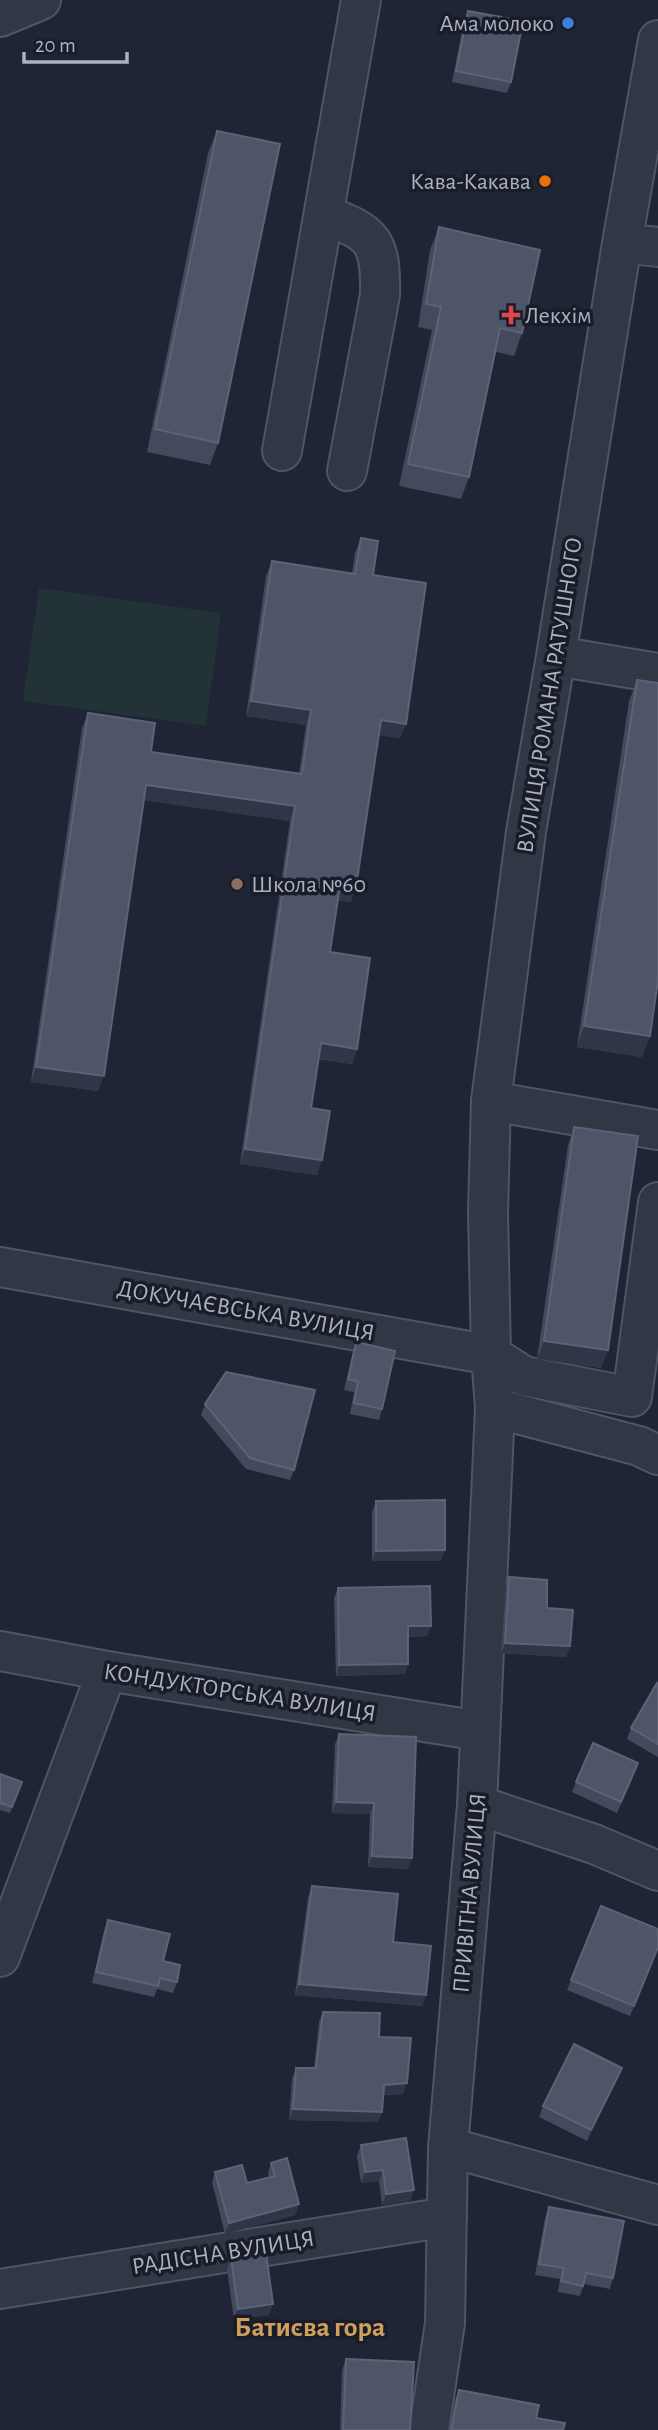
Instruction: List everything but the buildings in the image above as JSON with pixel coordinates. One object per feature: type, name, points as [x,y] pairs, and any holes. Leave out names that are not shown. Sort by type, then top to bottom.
[{"type":"street","points":[[0,17],[41,0]]},
{"type":"street","points":[[282,452],[361,0]]},
{"type":"street","name":"ВУЛИЦЯ РОМАНА РАТУШНОГО","points":[[491,1355],[488,1212],[491,1101],[526,832],[556,656],[640,245],[658,40]]},
{"type":"street","points":[[324,215],[351,225],[372,240],[380,266],[380,295],[347,471]]},
{"type":"street","points":[[556,656],[658,673]]},
{"type":"street","points":[[491,1101],[658,1130]]},
{"type":"street","points":[[491,1355],[524,1376],[632,1397],[658,1202]]},
{"type":"street","name":"ДОКУЧАЄВСЬКА ВУЛИЦЯ","points":[[0,1267],[491,1355]]},
{"type":"street","name":"ПРИВІТНА ВУЛИЦЯ","points":[[429,2430],[445,2323],[448,2147],[477,1805],[495,1408],[491,1355]]},
{"type":"street","points":[[495,1408],[639,1446],[658,1455]]},
{"type":"street","name":"КОНДУКТОРСЬКА ВУЛИЦЯ","points":[[0,1651],[107,1671],[480,1731]]},
{"type":"street","points":[[0,1957],[107,1671]]},
{"type":"street","points":[[477,1805],[594,1843],[658,1871]]},
{"type":"street","points":[[448,2147],[658,2206]]},
{"type":"street","name":"РАДІСНА ВУЛИЦЯ","points":[[0,2289],[447,2217]]},
{"type":"shaded area","points":[[39,588],[221,613],[206,726],[23,701]]},
{"type":"place","name":"Ама молоко","points":[[568,23]]},
{"type":"place","name":"Кава-Какава","points":[[545,181]]},
{"type":"place","name":"Лекхім","points":[[511,315]]},
{"type":"place","name":"Школа №60","points":[[237,884]]},
{"type":"district","name":"Батиєва гора","points":[[310,2326]]}]
